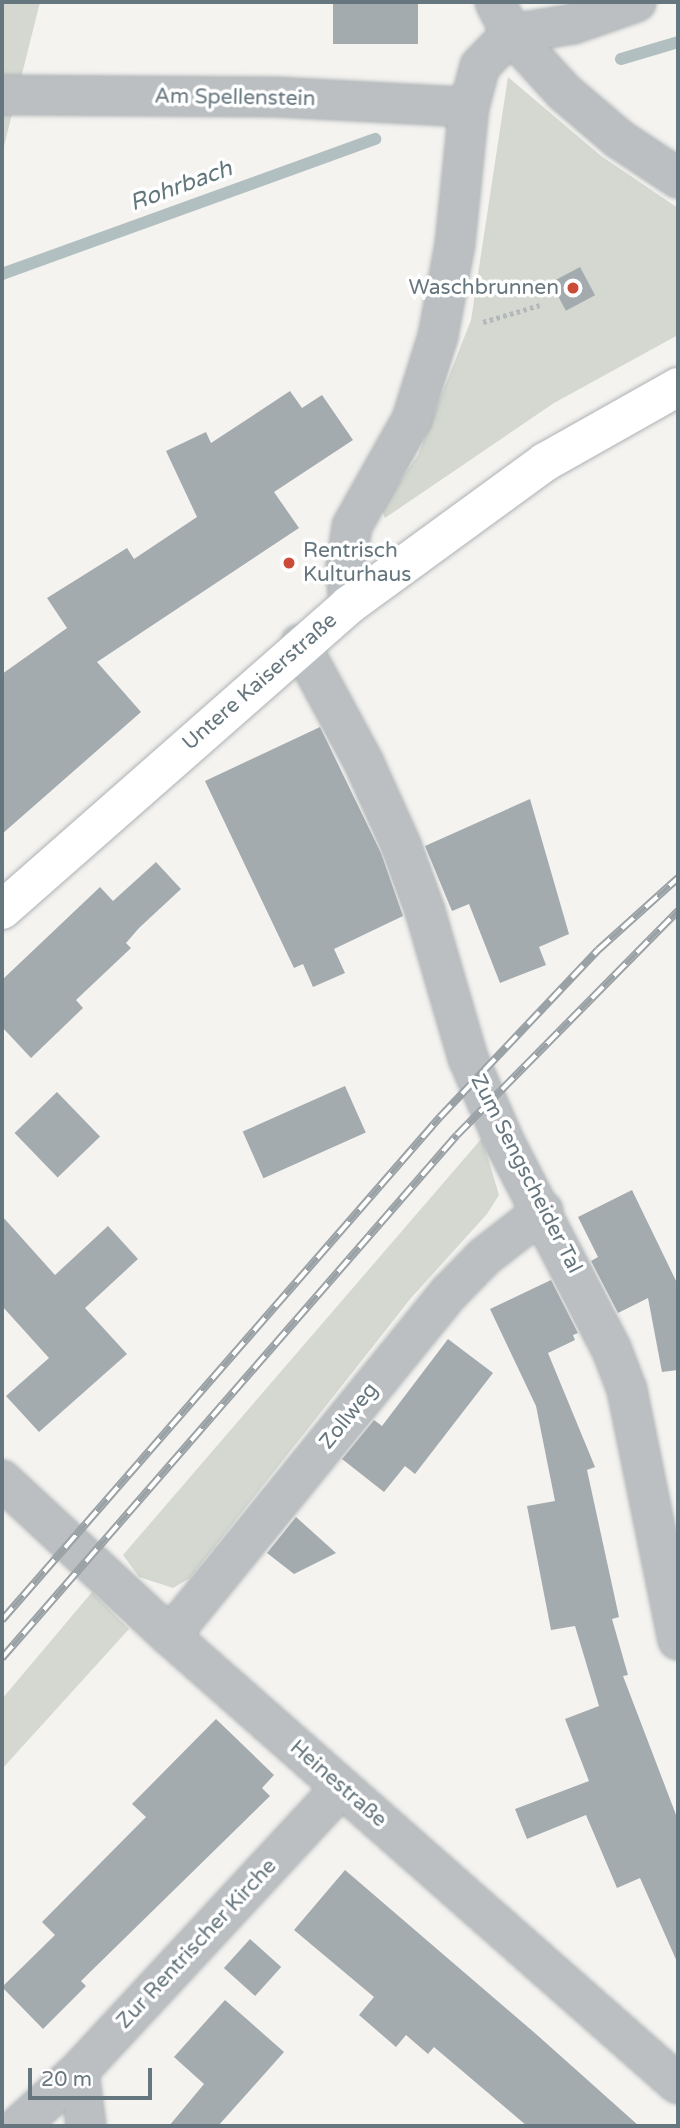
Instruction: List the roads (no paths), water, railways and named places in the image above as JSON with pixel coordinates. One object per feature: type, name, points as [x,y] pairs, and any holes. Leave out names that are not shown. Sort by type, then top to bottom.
[{"type":"main road","name":"Untere Kaiserstraße","points":[[2,910],[300,644],[349,605],[545,462],[678,387]]},
{"type":"street","points":[[503,18],[573,24],[636,2]]},
{"type":"street","points":[[349,605],[346,566],[352,526],[412,419],[439,336],[455,244],[468,107],[480,66],[503,18]]},
{"type":"street","points":[[503,18],[565,92],[619,139],[678,178]]},
{"type":"street","name":"Am Spellenstein","points":[[2,95],[276,97],[468,107]]},
{"type":"street","name":"Zum Sengscheider Tal","points":[[300,644],[364,763],[401,845],[435,941],[468,1058],[505,1143],[543,1211],[611,1348],[626,1390],[678,1640]]},
{"type":"street","name":"Zollweg","points":[[170,1636],[449,1293],[484,1257],[543,1211]]},
{"type":"street","name":"Heinestraße","points":[[2,1480],[170,1636],[678,2084]]},
{"type":"street","name":"Zur Rentrischer Kirche","points":[[19,2126],[79,2071],[341,1788]]},
{"type":"street","points":[[79,2071],[86,2126]]},
{"type":"waterway","name":"Rohrbach","points":[[621,59],[678,42]]},
{"type":"waterway","name":"Rohrbach","points":[[2,274],[375,139]]},
{"type":"railway","points":[[2,1620],[440,1117],[598,950],[678,878]]},
{"type":"railway","points":[[2,1658],[457,1135],[678,911]]},
{"type":"place","name":"Waschbrunnen","points":[[573,288]]},
{"type":"place","name":"Rentrisch Kulturhaus","points":[[289,563]]}]
